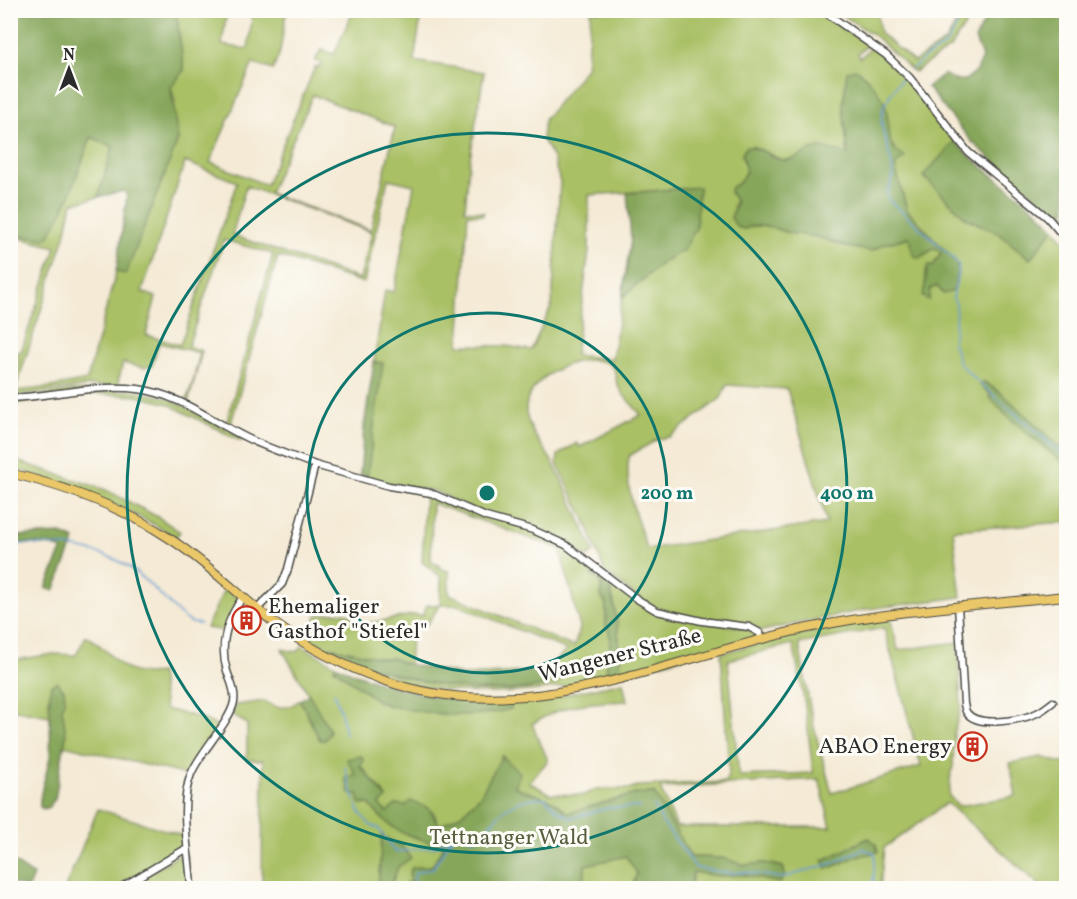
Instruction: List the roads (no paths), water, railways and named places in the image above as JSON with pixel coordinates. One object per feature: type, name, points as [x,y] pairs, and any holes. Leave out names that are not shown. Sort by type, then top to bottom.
[{"type":"main road","name":"Wangener Straße","points":[[10,473],[67,489],[130,515],[172,539],[257,609],[320,653],[368,675],[398,685],[434,693],[474,698],[517,697],[584,687],[761,639],[832,623],[898,612],[1065,596]]},
{"type":"street","points":[[822,10],[886,55],[910,78],[968,152],[1048,218],[1066,239]]},
{"type":"street","points":[[10,398],[31,397],[81,388],[138,389],[165,395],[246,438],[315,465],[389,486],[431,493],[486,517],[533,530],[566,545],[637,599],[657,611],[694,620],[749,627],[760,633],[761,639]]},
{"type":"street","points":[[257,609],[285,578],[315,465]]},
{"type":"street","points":[[1065,596],[1066,607]]},
{"type":"street","points":[[191,888],[186,802],[191,774],[234,703],[234,694],[222,648],[233,616],[243,597]]},
{"type":"street","points":[[958,606],[964,704],[968,714],[979,721],[989,722],[1035,714],[1053,702]]},
{"type":"street","points":[[120,888],[187,850]]},
{"type":"waterway","points":[[912,69],[946,45],[966,10]]},
{"type":"waterway","points":[[901,79],[887,100],[882,113],[883,133],[892,173],[887,192],[888,199],[959,266],[953,298],[956,304],[953,342],[959,363],[1066,457]]},
{"type":"waterway","points":[[10,543],[70,547],[114,559],[142,577],[185,619],[201,624]]},
{"type":"waterway","points":[[334,692],[345,734]]},
{"type":"waterway","points":[[345,766],[360,813],[370,825],[378,828],[395,852],[435,847],[461,833],[473,839],[504,810],[531,798],[545,798],[558,811],[571,818],[608,808],[641,807]]},
{"type":"waterway","points":[[654,806],[663,823],[696,868],[782,878],[833,863],[863,849],[875,855],[873,888]]},
{"type":"waterway","points":[[410,888],[413,887],[415,873],[433,868],[451,839]]},
{"type":"place","name":"Ehemaliger Gasthof \"Stiefel\"","points":[[247,620]]},
{"type":"place","name":"ABAO Energy","points":[[973,747]]},
{"type":"park label","name":"Tettnanger Wald","points":[[509,838]]}]
